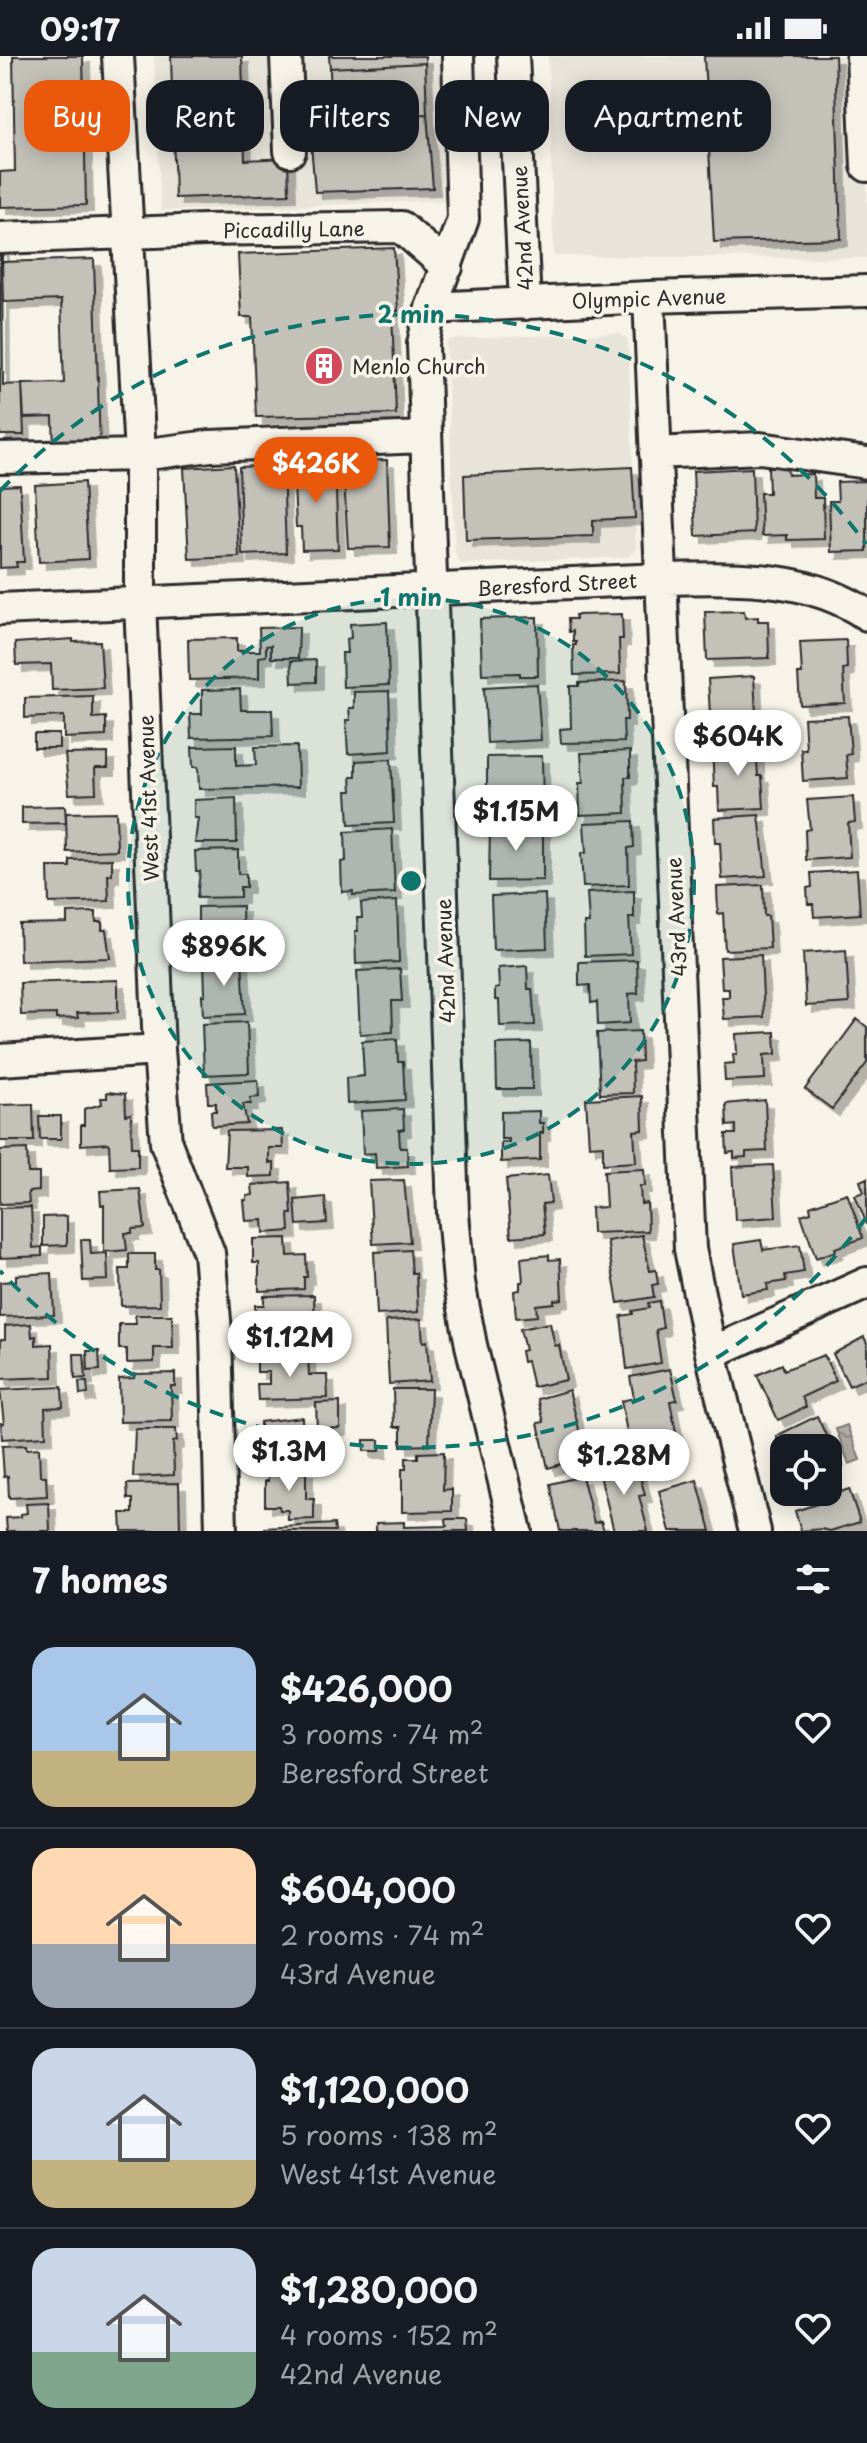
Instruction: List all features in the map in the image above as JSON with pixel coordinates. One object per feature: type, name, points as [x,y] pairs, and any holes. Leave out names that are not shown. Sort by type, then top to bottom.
[{"type":"street","name":"West 41st Avenue","points":[[118,56],[140,455],[140,602],[159,1050],[166,1143],[209,1253],[216,1331],[221,1531]]},
{"type":"street","points":[[286,56],[287,80]]},
{"type":"street","name":"42nd Avenue","points":[[458,56],[463,219],[431,308],[423,344],[454,1227],[459,1282],[471,1345],[516,1531]]},
{"type":"street","name":"42nd Avenue","points":[[513,56],[525,304]]},
{"type":"street","points":[[862,56],[867,166]]},
{"type":"street","name":"Piccadilly Lane","points":[[0,238],[401,227],[447,267]]},
{"type":"street","name":"Olympic Avenue","points":[[431,308],[649,297],[867,291]]},
{"type":"street","name":"43rd Avenue","points":[[649,297],[690,1249],[711,1353],[755,1531]]},
{"type":"street","points":[[0,458],[140,455],[210,446],[424,437]]},
{"type":"street","points":[[655,453],[760,448],[867,463]]},
{"type":"street","name":"Beresford Street","points":[[0,609],[661,579],[762,578],[815,590],[867,615]]},
{"type":"street","points":[[0,1060],[159,1050]]},
{"type":"street","points":[[711,1353],[867,1283]]},
{"type":"shaded area","points":[[154,56],[445,56],[446,80],[435,80],[435,152],[450,152],[452,200],[161,211],[158,152],[264,152],[264,80],[155,80]]},
{"type":"shaded area","points":[[548,56],[867,56],[867,258],[554,256]]},
{"type":"shaded area","points":[[619,333],[628,339],[636,549],[628,557],[461,564],[455,554],[446,343],[451,339]]},
{"type":"water","points":[[847,1425],[860,1460],[849,1464],[842,1445],[842,1434],[838,1434],[836,1429]]},
{"type":"building","points":[[13,56],[83,56],[83,80],[24,80],[24,152],[85,152],[86,205],[0,207],[0,172],[15,171]]},
{"type":"building","points":[[171,56],[242,56],[243,80],[172,80]]},
{"type":"building","points":[[329,56],[425,56],[425,63],[330,68]]},
{"type":"building","points":[[704,56],[835,56],[841,239],[714,242],[709,152],[771,152],[771,80],[705,80]]},
{"type":"building","points":[[425,63],[427,114],[419,114],[419,80],[330,80],[330,68]]},
{"type":"building","points":[[419,114],[427,114],[433,188],[315,192],[312,152],[419,152]]},
{"type":"building","points":[[174,152],[245,152],[245,160],[288,158],[289,194],[175,198]]},
{"type":"building","name":"Menlo Church","points":[[394,248],[398,311],[392,311],[396,414],[256,417],[252,317],[241,317],[238,254]]},
{"type":"building","points":[[0,250],[3,385],[22,384],[24,435],[0,435]]},
{"type":"building","points":[[94,259],[100,448],[54,450],[53,417],[24,418],[22,384],[64,383],[61,300],[3,302],[2,262]]},
{"type":"building","points":[[387,460],[390,547],[348,548],[343,461]]},
{"type":"building","points":[[335,462],[338,549],[302,550],[301,527],[296,527],[293,463]]},
{"type":"building","points":[[234,465],[239,557],[189,559],[184,468]]},
{"type":"building","points":[[283,465],[286,553],[242,555],[239,467]]},
{"type":"building","points":[[632,467],[635,518],[593,520],[593,536],[466,540],[464,475]]},
{"type":"building","points":[[768,467],[787,467],[788,475],[813,474],[814,498],[823,498],[824,539],[787,540],[787,535],[762,536],[760,493],[769,493]]},
{"type":"building","points":[[752,468],[754,533],[696,536],[693,471]]},
{"type":"building","points":[[867,481],[867,551],[831,552],[829,501],[838,501],[837,482]]},
{"type":"building","points":[[84,482],[88,559],[39,562],[35,485]]},
{"type":"building","points":[[20,485],[24,562],[16,562],[17,567],[0,568],[0,486]]},
{"type":"building","points":[[744,611],[745,618],[758,617],[758,621],[768,621],[769,658],[707,660],[705,612]]},
{"type":"building","points":[[622,614],[620,674],[574,675],[573,645],[576,642],[573,642],[573,631],[569,632],[568,619],[576,619],[575,615]]},
{"type":"building","points":[[537,617],[538,676],[482,674],[480,619]]},
{"type":"building","points":[[387,622],[389,685],[343,687],[342,653],[347,653],[346,639],[351,638],[350,624]]},
{"type":"building","points":[[299,627],[298,658],[271,658],[271,645],[266,646],[266,656],[259,657],[259,678],[189,680],[188,639],[237,638],[237,651],[260,651],[259,628]]},
{"type":"building","points":[[73,639],[73,642],[100,641],[103,688],[52,690],[51,664],[16,665],[15,643]]},
{"type":"building","points":[[846,640],[847,668],[843,669],[845,703],[800,705],[800,642]]},
{"type":"building","points":[[316,660],[316,682],[292,683],[291,661]]},
{"type":"building","points":[[754,676],[756,715],[761,715],[762,736],[717,739],[716,714],[710,715],[708,679]]},
{"type":"building","points":[[626,681],[624,742],[561,743],[560,729],[571,728],[570,686]]},
{"type":"building","points":[[537,684],[541,740],[487,743],[484,687]]},
{"type":"building","points":[[240,689],[241,710],[272,710],[273,736],[191,738],[190,714],[202,714],[202,690]]},
{"type":"building","points":[[389,691],[391,751],[348,754],[346,720],[350,720],[349,708],[354,708],[354,692]]},
{"type":"building","points":[[93,696],[93,718],[106,717],[106,736],[64,738],[64,716],[25,718],[25,698]]},
{"type":"building","points":[[848,716],[851,754],[846,755],[848,778],[803,781],[801,749],[806,749],[804,718]]},
{"type":"building","points":[[34,734],[59,734],[59,748],[34,748]]},
{"type":"building","points":[[236,746],[236,766],[256,765],[255,747],[297,746],[298,787],[199,789],[198,767],[193,767],[192,747]]},
{"type":"building","points":[[756,746],[764,808],[719,810],[712,748]]},
{"type":"building","points":[[630,751],[630,777],[625,777],[626,813],[580,815],[579,783],[583,783],[581,753]]},
{"type":"building","points":[[108,753],[108,768],[95,768],[96,793],[69,794],[65,754]]},
{"type":"building","points":[[542,756],[543,809],[487,810],[487,757]]},
{"type":"building","points":[[391,759],[394,823],[349,825],[347,791],[352,791],[351,777],[356,777],[356,761]]},
{"type":"building","points":[[853,797],[855,822],[848,823],[850,857],[806,860],[805,830],[810,829],[807,800]]},
{"type":"building","points":[[236,798],[237,843],[195,843],[198,818],[194,818],[194,800]]},
{"type":"building","points":[[65,806],[66,823],[22,824],[22,807]]},
{"type":"building","points":[[116,812],[117,850],[67,852],[66,813]]},
{"type":"building","points":[[759,815],[766,876],[722,879],[720,843],[715,843],[714,818]]},
{"type":"building","points":[[633,821],[634,847],[628,848],[629,885],[583,887],[581,853],[586,853],[584,823]]},
{"type":"building","points":[[543,824],[543,880],[489,881],[490,825]]},
{"type":"building","points":[[392,829],[395,893],[353,895],[353,891],[342,892],[341,862],[346,861],[345,832]]},
{"type":"building","points":[[238,850],[238,874],[246,874],[246,887],[240,887],[240,897],[197,898],[200,871],[196,871],[195,851]]},
{"type":"building","points":[[112,859],[112,875],[108,875],[109,901],[49,903],[48,867],[70,867],[70,860]]},
{"type":"building","points":[[857,870],[860,914],[814,917],[813,904],[808,904],[807,888],[812,887],[811,873]]},
{"type":"building","points":[[763,885],[764,916],[768,916],[770,948],[725,950],[723,913],[718,914],[717,887]]},
{"type":"building","points":[[634,891],[634,918],[629,918],[631,954],[585,956],[584,923],[589,923],[587,893]]},
{"type":"building","points":[[545,894],[547,948],[493,950],[491,896]]},
{"type":"building","points":[[397,901],[399,962],[356,964],[355,931],[358,931],[357,918],[362,918],[361,903]]},
{"type":"building","points":[[242,906],[243,951],[199,952],[202,925],[198,925],[198,907]]},
{"type":"building","points":[[96,912],[96,922],[102,922],[102,930],[106,930],[110,958],[20,961],[19,924],[67,923],[67,913]]},
{"type":"building","points":[[846,950],[849,1003],[806,1006],[803,953]]},
{"type":"building","points":[[761,955],[764,1017],[724,1019],[722,997],[729,997],[729,989],[722,989],[720,957]]},
{"type":"building","points":[[242,958],[245,1014],[203,1016],[204,960]]},
{"type":"building","points":[[637,960],[638,993],[629,994],[630,1023],[598,1025],[597,1002],[591,1003],[590,985],[579,986],[579,962]]},
{"type":"building","points":[[527,966],[535,1025],[500,1026],[499,1000],[495,1000],[495,989],[499,988],[498,968]]},
{"type":"building","points":[[400,969],[402,1001],[392,1001],[393,1032],[360,1034],[357,971]]},
{"type":"building","points":[[118,980],[118,1012],[77,1013],[78,1018],[56,1019],[56,1014],[21,1015],[20,983]]},
{"type":"building","points":[[857,1019],[867,1027],[867,1063],[832,1109],[805,1089]]},
{"type":"building","points":[[247,1022],[249,1073],[204,1075],[202,1024]]},
{"type":"building","points":[[640,1031],[641,1061],[632,1062],[633,1093],[600,1094],[597,1033]]},
{"type":"building","points":[[775,1032],[776,1054],[764,1055],[765,1079],[725,1081],[724,1064],[734,1063],[733,1054],[737,1054],[736,1034]]},
{"type":"building","points":[[397,1039],[398,1062],[403,1062],[405,1100],[347,1104],[346,1078],[364,1076],[362,1041]]},
{"type":"building","points":[[531,1043],[532,1089],[497,1089],[496,1044]]},
{"type":"building","points":[[258,1080],[259,1097],[250,1098],[251,1104],[243,1104],[247,1124],[212,1126],[211,1111],[216,1111],[216,1103],[208,1103],[207,1083]]},
{"type":"building","points":[[107,1092],[125,1094],[126,1115],[131,1114],[132,1147],[138,1147],[138,1167],[110,1168],[109,1143],[81,1145],[84,1109],[102,1104],[101,1098],[107,1098]]},
{"type":"building","points":[[642,1096],[643,1130],[634,1131],[636,1162],[603,1164],[603,1145],[589,1146],[586,1099]]},
{"type":"building","points":[[765,1100],[767,1151],[746,1152],[746,1157],[734,1158],[734,1152],[727,1153],[726,1134],[736,1134],[736,1125],[727,1126],[726,1104]]},
{"type":"building","points":[[33,1104],[34,1141],[0,1141],[0,1105]]},
{"type":"building","points":[[403,1109],[404,1129],[399,1130],[400,1148],[407,1148],[408,1166],[376,1168],[375,1153],[363,1154],[361,1111]]},
{"type":"building","points":[[539,1111],[539,1123],[543,1123],[540,1160],[501,1162],[501,1142],[509,1142],[509,1139],[501,1139],[501,1112]]},
{"type":"building","points":[[39,1116],[61,1116],[61,1139],[40,1139]]},
{"type":"building","points":[[282,1130],[283,1148],[269,1148],[269,1163],[274,1163],[274,1176],[248,1177],[248,1167],[225,1167],[227,1131]]},
{"type":"building","points":[[27,1149],[28,1173],[39,1173],[39,1191],[28,1192],[29,1203],[0,1204],[0,1150]]},
{"type":"building","points":[[773,1165],[776,1217],[735,1220],[732,1167]]},
{"type":"building","points":[[644,1169],[645,1186],[640,1186],[641,1204],[647,1203],[648,1231],[592,1233],[591,1208],[606,1207],[604,1171]]},
{"type":"building","points":[[548,1175],[551,1203],[542,1204],[545,1234],[511,1237],[506,1179]]},
{"type":"building","points":[[867,1178],[867,1225],[855,1195],[864,1192],[860,1181]]},
{"type":"building","points":[[404,1180],[410,1242],[373,1244],[369,1181]]},
{"type":"building","points":[[290,1182],[290,1231],[264,1233],[263,1220],[246,1221],[244,1200],[253,1195],[252,1185]]},
{"type":"building","points":[[140,1189],[145,1228],[125,1233],[127,1250],[104,1252],[104,1205],[101,1205],[100,1191]]},
{"type":"building","points":[[847,1193],[863,1238],[816,1258],[801,1215],[811,1212],[810,1206]]},
{"type":"building","points":[[325,1197],[327,1223],[297,1225],[295,1200]]},
{"type":"building","points":[[31,1207],[33,1248],[42,1247],[42,1256],[0,1258],[0,1208]]},
{"type":"building","points":[[67,1216],[67,1245],[43,1246],[43,1217]]},
{"type":"building","points":[[642,1235],[650,1271],[656,1270],[658,1284],[652,1285],[654,1297],[618,1303],[607,1241]]},
{"type":"building","points":[[287,1238],[288,1256],[306,1255],[304,1289],[259,1291],[259,1263],[253,1263],[253,1239]]},
{"type":"building","points":[[81,1240],[90,1240],[91,1254],[107,1253],[108,1280],[83,1281]]},
{"type":"building","points":[[761,1240],[763,1250],[800,1245],[804,1272],[785,1275],[786,1281],[767,1284],[768,1290],[741,1294],[734,1244]]},
{"type":"building","points":[[410,1250],[412,1273],[416,1273],[418,1312],[377,1315],[374,1252]]},
{"type":"building","points":[[129,1254],[155,1254],[155,1270],[159,1270],[160,1305],[121,1306],[120,1269],[129,1269]]},
{"type":"building","points":[[549,1255],[549,1260],[560,1259],[562,1299],[536,1305],[537,1316],[516,1318],[514,1291],[520,1290],[520,1282],[523,1282],[521,1258]]},
{"type":"building","points":[[52,1273],[54,1315],[0,1317],[0,1282],[16,1281],[16,1275]]},
{"type":"building","points":[[314,1295],[315,1332],[302,1332],[302,1345],[277,1346],[277,1332],[256,1333],[255,1305],[264,1305],[264,1296]]},
{"type":"building","points":[[659,1301],[663,1328],[656,1330],[661,1363],[627,1369],[621,1316],[649,1308],[648,1303]]},
{"type":"building","points":[[135,1315],[172,1315],[173,1348],[154,1348],[154,1362],[127,1363],[127,1349],[119,1349],[119,1324],[136,1324]]},
{"type":"building","points":[[421,1319],[423,1342],[427,1341],[430,1381],[389,1384],[386,1321]]},
{"type":"building","points":[[550,1323],[555,1346],[559,1345],[566,1380],[533,1387],[527,1361],[523,1362],[521,1351],[525,1350],[520,1329]]},
{"type":"building","points":[[31,1324],[36,1345],[52,1344],[53,1377],[0,1379],[1,1339],[5,1339],[5,1326]]},
{"type":"building","points":[[864,1337],[867,1343],[867,1378],[849,1386],[833,1354]]},
{"type":"building","points":[[87,1351],[99,1351],[100,1370],[88,1371]]},
{"type":"building","points":[[74,1354],[84,1354],[86,1378],[75,1379]]},
{"type":"building","points":[[308,1355],[309,1375],[327,1375],[328,1398],[258,1400],[257,1384],[269,1384],[269,1372],[257,1372],[257,1356]]},
{"type":"building","points":[[824,1355],[836,1381],[802,1397],[806,1407],[778,1420],[757,1375],[782,1364],[784,1370]]},
{"type":"building","points":[[670,1369],[677,1400],[670,1401],[676,1433],[629,1443],[621,1401],[634,1398],[630,1377]]},
{"type":"building","points":[[175,1373],[175,1386],[171,1386],[172,1421],[120,1422],[119,1379],[134,1378],[134,1374]]},
{"type":"building","points":[[79,1382],[87,1382],[88,1394],[80,1395]]},
{"type":"building","points":[[62,1387],[63,1407],[45,1408],[46,1436],[2,1439],[1,1423],[4,1423],[0,1390]]},
{"type":"building","points":[[393,1389],[431,1389],[429,1445],[401,1446],[401,1427],[394,1427]]},
{"type":"building","points":[[569,1390],[586,1457],[548,1468],[538,1423],[544,1422],[538,1399]]},
{"type":"building","points":[[340,1402],[340,1428],[317,1429],[316,1403]]},
{"type":"building","points":[[817,1416],[825,1434],[780,1434]]},
{"type":"building","points":[[302,1417],[303,1456],[260,1458],[260,1422]]},
{"type":"building","points":[[135,1429],[176,1429],[177,1441],[173,1442],[174,1475],[133,1477]]},
{"type":"building","points":[[364,1440],[380,1440],[380,1451],[364,1451]]},
{"type":"building","points":[[26,1445],[27,1449],[39,1448],[40,1476],[46,1476],[47,1496],[9,1498],[2,1446]]},
{"type":"building","points":[[444,1452],[443,1490],[452,1489],[452,1511],[402,1512],[402,1469],[406,1469],[406,1458],[418,1458],[418,1453]]},
{"type":"building","points":[[636,1461],[645,1495],[639,1496],[648,1531],[614,1531],[599,1471]]},
{"type":"building","points":[[306,1469],[306,1499],[314,1499],[314,1519],[288,1520],[288,1510],[265,1506],[268,1470]]},
{"type":"building","points":[[582,1476],[594,1523],[601,1521],[604,1531],[560,1531],[550,1484]]},
{"type":"building","points":[[697,1480],[711,1531],[670,1531],[659,1491]]},
{"type":"building","points":[[179,1483],[180,1531],[122,1531],[121,1513],[133,1513],[133,1499],[128,1499],[127,1484]]},
{"type":"building","points":[[849,1489],[860,1522],[830,1531],[801,1531],[795,1511],[811,1506],[842,1506],[842,1491]]},
{"type":"building","points":[[49,1503],[50,1531],[7,1531],[6,1518],[21,1517],[21,1514],[27,1513],[26,1504]]},
{"type":"building","points":[[446,1519],[467,1519],[468,1531],[376,1531],[376,1523],[404,1522],[404,1527],[447,1526]]},
{"type":"building","points":[[334,1524],[335,1531],[265,1531],[265,1528]]},
{"type":"place","name":"Menlo Church","points":[[324,366]]}]
